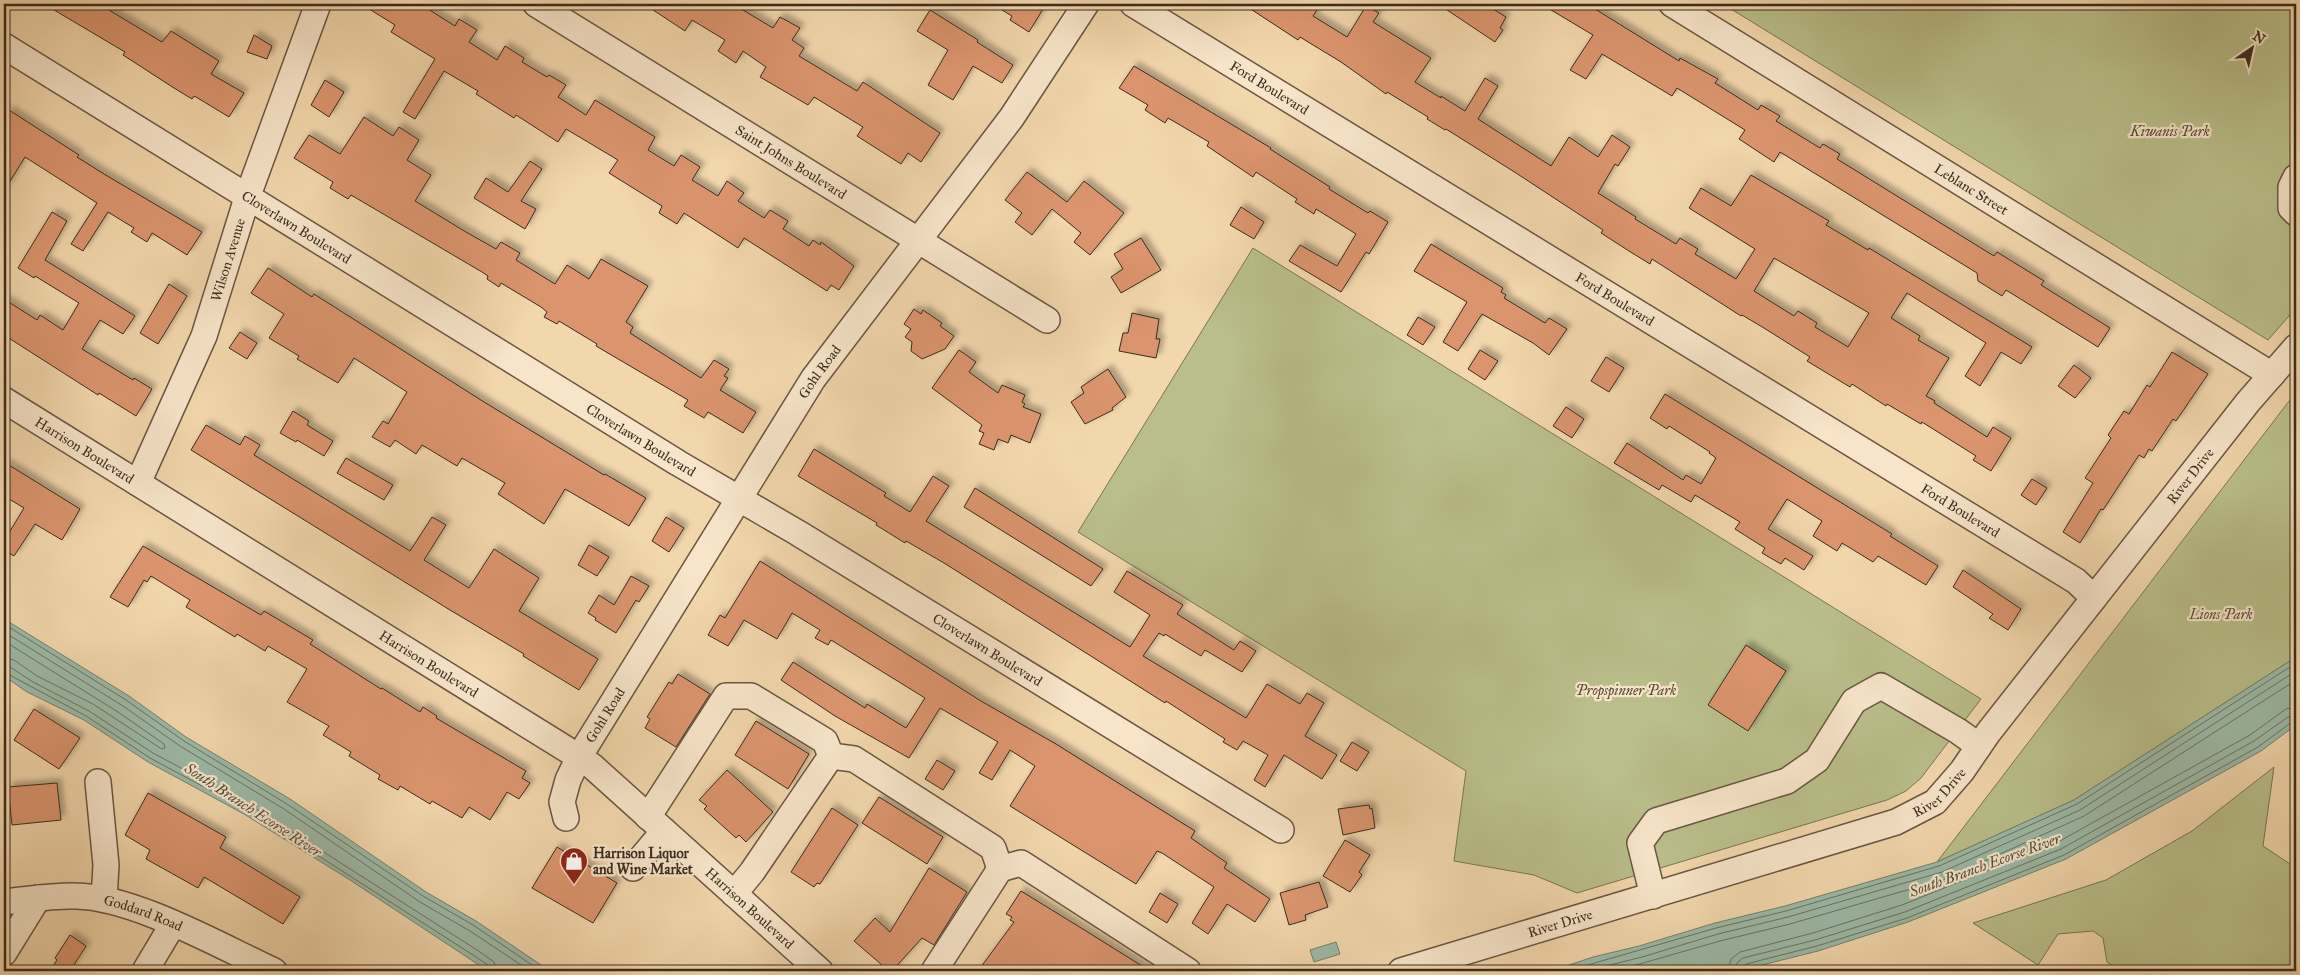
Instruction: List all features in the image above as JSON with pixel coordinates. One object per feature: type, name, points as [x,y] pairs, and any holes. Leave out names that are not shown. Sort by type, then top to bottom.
[{"type":"street","name":"Wilson Avenue","points":[[138,483],[204,336],[247,198],[318,4]]},
{"type":"street","name":"Saint Johns Boulevard","points":[[536,4],[1047,320]]},
{"type":"street","name":"Gohl Road","points":[[566,818],[562,802],[568,780],[578,756],[814,379],[1012,117],[1086,4]]},
{"type":"street","name":"Ford Boulevard","points":[[1133,4],[2076,581],[2094,598]]},
{"type":"street","name":"Leblanc Street","points":[[1672,4],[2272,375]]},
{"type":"street","name":"Cloverlawn Boulevard","points":[[4,46],[678,463],[739,498],[1281,830]]},
{"type":"street","points":[[2296,178],[2291,187],[2291,208],[2296,213]]},
{"type":"street","name":"River Drive","points":[[1401,971],[1896,822],[1917,813],[1935,802],[1962,771],[1979,746],[2094,598],[2296,347]]},
{"type":"street","name":"Harrison Boulevard","points":[[4,400],[578,756],[820,971]]},
{"type":"street","points":[[1653,896],[1640,843],[1656,821],[1788,780],[1817,760],[1854,700],[1881,686],[1958,731],[1979,746]]},
{"type":"street","points":[[633,868],[726,696],[751,696],[826,741],[831,756]]},
{"type":"street","points":[[831,756],[854,759],[993,848],[1000,868]]},
{"type":"street","points":[[734,894],[752,872],[831,756]]},
{"type":"street","points":[[98,782],[106,865],[104,899]]},
{"type":"street","points":[[934,971],[1000,868],[1021,862],[1188,971]]},
{"type":"street","name":"Goddard Road","points":[[4,902],[76,896],[104,899],[173,924],[274,971]]},
{"type":"street","points":[[4,952],[38,898]]},
{"type":"street","points":[[145,971],[173,924]]},
{"type":"green space","name":"Kiwanis Park","points":[[1723,4],[2296,4],[2296,308],[2268,340]]},
{"type":"green space","name":"Propspinner Park","points":[[1253,248],[1981,699],[1921,778],[1906,791],[1887,800],[1577,893],[1534,875],[1454,861],[1466,771],[1078,532]]},
{"type":"green space","name":"Lions Park","points":[[2296,392],[2296,657],[2074,800],[1937,862]]},
{"type":"green space","points":[[2274,767],[2263,846],[2296,868],[2296,971],[2122,971],[2107,962],[2103,938],[2093,931],[2058,934],[2038,965],[1973,923],[2106,880],[2192,831]]},
{"type":"water","name":"South Branch Ecorse River","points":[[4,619],[129,696],[186,737],[290,799],[426,892],[476,921],[550,971],[488,971],[350,880],[244,814],[148,762],[84,720],[27,692],[4,676]]},
{"type":"water","name":"South Branch Ecorse River","points":[[2296,657],[2296,725],[2261,751],[2066,859],[1908,922],[1818,951],[1738,971],[1551,971],[1593,957],[1639,946],[1715,923],[1785,906],[1937,862],[2074,800]]},
{"type":"water","points":[[1336,942],[1340,954],[1314,962],[1310,950]]},
{"type":"building","points":[[44,4],[99,4],[162,42],[171,31],[219,61],[211,74],[244,93],[229,117],[194,96],[192,99],[123,55],[125,52]]},
{"type":"building","points":[[361,4],[431,4],[428,9],[455,26],[459,19],[477,30],[469,42],[497,60],[505,46],[524,58],[522,62],[547,77],[549,75],[566,85],[558,97],[586,115],[595,100],[655,137],[648,150],[674,166],[681,155],[700,167],[692,180],[718,196],[727,181],[744,193],[738,201],[764,218],[770,210],[788,221],[783,229],[809,246],[813,240],[820,245],[821,242],[854,266],[839,290],[831,285],[827,291],[744,238],[738,248],[684,213],[677,224],[659,213],[662,206],[609,173],[618,160],[566,129],[558,142],[516,115],[514,118],[476,94],[478,91],[444,71],[415,119],[403,112],[435,59],[391,32],[395,25]]},
{"type":"building","points":[[644,4],[733,4],[773,28],[780,17],[800,28],[792,40],[804,48],[799,56],[857,91],[863,82],[940,133],[921,162],[908,153],[901,164],[857,136],[863,127],[814,97],[808,105],[760,77],[766,67],[743,51],[736,63],[718,51],[725,40],[692,20],[685,31]]},
{"type":"building","points":[[992,4],[1046,4],[1029,32],[1010,20],[1012,16]]},
{"type":"building","points":[[1243,4],[1321,4],[1313,16],[1347,37],[1366,6],[1379,13],[1373,22],[1431,58],[1415,82],[1441,98],[1441,96],[1465,111],[1485,78],[1498,86],[1478,119],[1551,166],[1569,137],[1598,157],[1612,135],[1630,147],[1618,166],[1615,164],[1598,193],[1636,217],[1635,219],[1676,244],[1680,238],[1698,249],[1695,254],[1736,279],[1755,249],[1689,208],[1701,188],[1731,206],[1751,175],[1829,221],[1826,225],[1868,250],[1869,248],[2032,347],[2021,364],[2001,352],[1980,386],[1965,376],[1986,343],[1907,293],[1891,318],[1920,336],[1918,340],[1949,358],[1926,396],[1987,437],[1993,427],[2011,438],[1991,471],[1973,460],[1976,456],[1922,422],[1921,424],[1887,404],[1886,406],[1852,384],[1850,387],[1807,361],[1810,357],[1741,316],[1652,259],[1650,264],[1629,251],[1601,233],[1603,230],[1516,173],[1427,119],[1428,117],[1387,92],[1386,94],[1341,62],[1300,37],[1298,40]],"holes":[[[1774,258],[1869,313],[1848,347],[1815,327],[1817,323],[1798,311],[1794,316],[1754,291]]]},
{"type":"building","points":[[1438,4],[1485,4],[1506,17],[1500,28],[1503,30],[1495,42]]},
{"type":"building","points":[[1541,4],[1587,4],[1679,61],[1680,58],[1718,79],[1715,83],[1758,110],[1761,105],[1780,116],[1776,121],[1820,148],[1823,144],[1840,154],[1837,159],[1994,256],[1997,252],[2044,281],[2041,285],[2110,328],[2098,347],[2006,290],[2002,296],[1978,281],[1977,273],[1780,152],[1774,162],[1739,139],[1745,130],[1677,88],[1672,96],[1602,54],[1586,79],[1570,70],[1593,35]]},
{"type":"building","points":[[930,10],[978,40],[977,42],[1013,65],[1002,83],[973,66],[953,100],[928,85],[948,50],[917,31]]},
{"type":"building","points":[[254,35],[272,46],[267,59],[247,52]]},
{"type":"building","points":[[1134,66],[1271,148],[1330,187],[1329,189],[1368,213],[1370,211],[1388,222],[1369,254],[1366,252],[1341,292],[1289,261],[1300,245],[1337,266],[1356,234],[1316,209],[1314,214],[1295,202],[1297,199],[1256,172],[1253,177],[1207,146],[1209,142],[1168,118],[1165,123],[1145,110],[1148,105],[1119,88]]},
{"type":"building","points":[[325,80],[344,92],[329,117],[311,105]]},
{"type":"building","points":[[9,110],[79,155],[77,157],[202,232],[187,255],[152,233],[147,242],[131,232],[134,228],[108,212],[83,251],[71,244],[97,203],[25,157],[4,191],[4,119]]},
{"type":"building","points":[[364,117],[393,136],[399,127],[419,140],[407,160],[431,175],[415,201],[466,232],[496,249],[501,242],[520,253],[516,260],[555,284],[567,265],[589,279],[601,259],[648,286],[626,322],[633,327],[630,333],[701,378],[714,360],[729,369],[724,376],[728,378],[720,390],[756,412],[743,433],[708,412],[704,418],[684,406],[688,400],[596,346],[597,344],[559,321],[557,324],[544,317],[547,312],[541,307],[501,283],[499,287],[487,279],[488,276],[482,272],[351,195],[348,199],[330,188],[333,182],[294,158],[309,135],[340,154]]},
{"type":"building","points":[[530,161],[542,169],[521,201],[536,209],[525,229],[474,198],[486,178],[508,192]]},
{"type":"building","points":[[1027,172],[1067,202],[1084,181],[1124,213],[1090,255],[1074,242],[1081,233],[1052,209],[1032,235],[1015,222],[1022,213],[1005,200]]},
{"type":"building","points":[[1241,207],[1264,222],[1254,239],[1230,225]]},
{"type":"building","points":[[52,212],[67,221],[45,260],[135,316],[123,334],[100,320],[82,349],[133,380],[134,378],[152,389],[136,416],[99,393],[98,395],[4,335],[4,299],[37,320],[40,315],[63,330],[79,303],[35,276],[34,278],[18,268]]},
{"type":"building","points":[[1141,238],[1161,270],[1121,293],[1111,277],[1123,269],[1114,254]]},
{"type":"building","points":[[1431,244],[1503,288],[1501,292],[1506,295],[1504,298],[1545,323],[1549,318],[1567,329],[1549,355],[1533,343],[1482,314],[1458,351],[1443,342],[1467,302],[1414,271]]},
{"type":"building","points":[[268,268],[312,297],[314,294],[484,402],[604,475],[646,498],[629,526],[565,489],[544,524],[498,494],[505,483],[462,458],[457,466],[422,445],[416,454],[395,440],[390,447],[372,437],[383,421],[388,424],[407,392],[354,358],[338,383],[297,359],[299,356],[269,338],[284,314],[251,293]]},
{"type":"building","points":[[169,284],[187,296],[158,344],[140,333]]},
{"type":"building","points":[[914,309],[921,314],[923,310],[942,323],[940,326],[954,336],[945,349],[922,359],[911,351],[912,342],[905,337],[911,329],[904,324]]},
{"type":"building","points":[[1132,313],[1159,319],[1156,339],[1160,339],[1156,358],[1119,351],[1123,333],[1128,333]]},
{"type":"building","points":[[1418,317],[1435,327],[1423,345],[1407,335]]},
{"type":"building","points":[[240,332],[257,343],[247,359],[229,348]]},
{"type":"building","points":[[959,350],[976,362],[969,372],[998,393],[1002,385],[1025,395],[1022,402],[1025,404],[1023,407],[1041,414],[1030,443],[1011,435],[1008,443],[998,439],[994,450],[979,444],[984,433],[979,431],[982,425],[932,388]]},
{"type":"building","points":[[1480,350],[1498,361],[1485,380],[1468,369]]},
{"type":"building","points":[[2172,352],[2208,374],[2176,421],[2173,419],[2152,451],[2149,449],[2144,458],[2139,455],[2080,543],[2063,532],[2093,483],[2085,478],[2111,438],[2108,435],[2124,411],[2129,414],[2147,385],[2150,387]]},
{"type":"building","points":[[1606,357],[1624,368],[1609,392],[1591,381]]},
{"type":"building","points":[[2074,365],[2091,378],[2075,398],[2058,386]]},
{"type":"building","points":[[1108,369],[1126,397],[1112,408],[1113,410],[1085,424],[1071,402],[1084,393],[1081,387]]},
{"type":"building","points":[[1665,394],[1892,534],[1890,536],[1938,566],[1926,585],[1878,556],[1873,562],[1842,543],[1837,551],[1813,536],[1822,521],[1787,499],[1768,529],[1813,556],[1804,570],[1785,558],[1781,564],[1762,553],[1765,548],[1735,529],[1740,522],[1695,495],[1691,502],[1662,485],[1659,490],[1614,463],[1627,443],[1683,480],[1686,475],[1701,484],[1716,458],[1710,452],[1669,426],[1667,429],[1650,418]]},
{"type":"building","points":[[1566,407],[1584,419],[1572,438],[1553,426]]},
{"type":"building","points":[[293,411],[309,421],[307,425],[333,441],[324,456],[297,440],[296,442],[280,433]]},
{"type":"building","points":[[206,425],[240,445],[245,436],[260,445],[254,455],[410,551],[432,517],[446,525],[424,560],[469,588],[494,549],[539,578],[519,611],[598,659],[579,690],[523,656],[524,654],[191,450]]},
{"type":"building","points":[[814,449],[886,493],[884,496],[910,512],[933,476],[949,486],[926,521],[1130,647],[1150,615],[1114,592],[1127,571],[1183,605],[1177,614],[1234,650],[1240,641],[1256,651],[1242,672],[1205,650],[1201,656],[1165,634],[1164,636],[1159,633],[1143,656],[1246,718],[1267,684],[1300,704],[1307,693],[1324,703],[1305,736],[1337,755],[1322,779],[1284,755],[1265,787],[1254,780],[1268,755],[1243,741],[1237,750],[1223,742],[1225,739],[1166,701],[1165,703],[944,563],[906,541],[905,543],[876,525],[877,523],[798,476]]},
{"type":"building","points":[[346,458],[393,485],[384,500],[337,473]]},
{"type":"building","points":[[4,462],[80,509],[62,540],[35,524],[14,556],[4,550],[4,541],[24,508],[4,496]]},
{"type":"building","points":[[2032,479],[2047,488],[2036,505],[2021,495]]},
{"type":"building","points":[[975,488],[1103,569],[1091,586],[964,507]]},
{"type":"building","points":[[666,517],[684,528],[669,552],[652,541]]},
{"type":"building","points":[[589,545],[609,557],[597,576],[578,565]]},
{"type":"building","points":[[143,546],[261,615],[264,611],[313,640],[310,644],[420,712],[423,707],[437,716],[436,718],[526,771],[522,778],[530,783],[519,799],[507,792],[490,820],[469,807],[462,818],[432,801],[430,804],[400,786],[398,790],[378,779],[380,775],[349,756],[351,752],[323,735],[329,726],[287,702],[307,669],[268,646],[265,651],[237,634],[235,637],[186,607],[190,600],[151,576],[147,582],[144,580],[128,607],[110,597]]},
{"type":"building","points":[[760,561],[981,701],[1056,744],[1195,831],[1191,838],[1227,863],[1224,868],[1270,899],[1255,922],[1227,904],[1208,934],[1192,923],[1214,887],[1162,853],[1157,851],[1136,884],[1010,806],[1035,766],[1010,750],[992,780],[979,773],[998,742],[940,708],[909,758],[835,716],[781,680],[793,662],[865,708],[867,704],[906,728],[925,698],[831,640],[828,645],[815,638],[820,630],[792,613],[777,639],[744,620],[728,646],[708,635],[720,615],[725,618]]},
{"type":"building","points":[[1963,570],[2021,609],[2008,630],[1989,618],[1993,614],[1953,587]]},
{"type":"building","points":[[631,576],[649,586],[639,602],[636,600],[616,633],[595,620],[596,618],[588,613],[599,595],[614,605]]},
{"type":"building","points":[[1746,645],[1786,671],[1748,731],[1708,705]]},
{"type":"building","points":[[678,674],[710,694],[676,747],[645,728],[650,719],[647,717],[669,682],[672,684]]},
{"type":"building","points":[[34,709],[80,738],[59,769],[14,740]]},
{"type":"building","points":[[756,721],[809,754],[788,789],[735,755]]},
{"type":"building","points":[[1352,742],[1369,752],[1357,771],[1340,761]]},
{"type":"building","points":[[937,760],[955,771],[943,790],[925,779]]},
{"type":"building","points":[[727,770],[773,812],[746,842],[739,835],[736,838],[704,809],[707,806],[699,800]]},
{"type":"building","points":[[57,783],[61,820],[12,825],[8,787]]},
{"type":"building","points":[[148,793],[226,837],[220,848],[300,897],[283,924],[204,877],[198,888],[146,859],[150,850],[125,835]]},
{"type":"building","points":[[879,797],[943,837],[927,864],[862,823]]},
{"type":"building","points":[[1369,805],[1370,809],[1372,808],[1375,828],[1343,835],[1338,809]]},
{"type":"building","points":[[832,808],[858,825],[820,884],[817,883],[814,887],[791,872]]},
{"type":"building","points":[[1345,840],[1370,855],[1359,872],[1362,875],[1350,892],[1323,876]]},
{"type":"building","name":"Harrison Liquor and Wine Market","points":[[557,847],[617,883],[593,923],[532,888]]},
{"type":"building","points":[[929,868],[967,892],[934,945],[922,938],[892,971],[889,971],[854,941],[875,918],[890,932]]},
{"type":"building","points":[[1319,882],[1328,907],[1305,915],[1306,920],[1289,925],[1280,893]]},
{"type":"building","points":[[1021,891],[1150,971],[978,971],[1014,922],[1010,920],[1012,917],[1006,914]]},
{"type":"building","points":[[1160,893],[1178,904],[1167,923],[1149,912]]},
{"type":"building","points":[[70,935],[86,946],[70,971],[50,971],[57,960],[55,958]]},
{"type":"place","name":"Harrison Liquor and Wine Market","points":[[574,885]]}]
